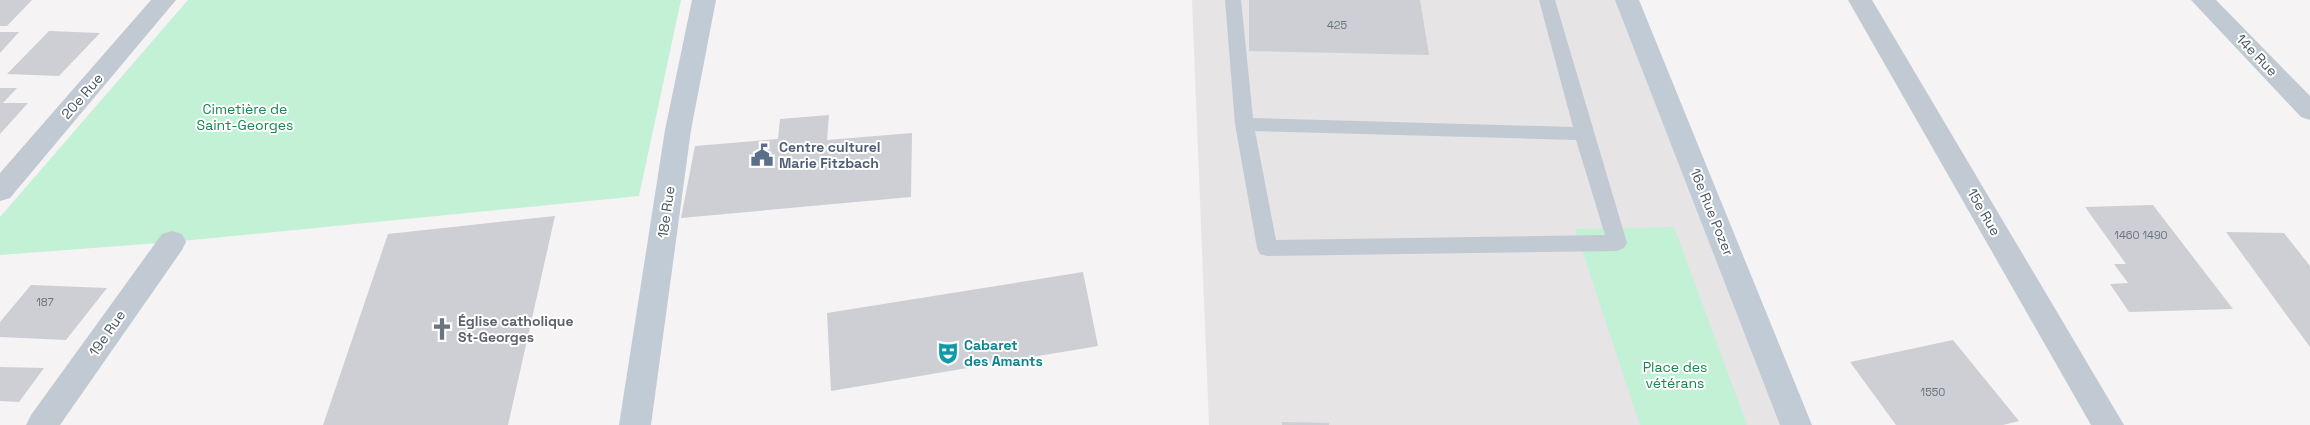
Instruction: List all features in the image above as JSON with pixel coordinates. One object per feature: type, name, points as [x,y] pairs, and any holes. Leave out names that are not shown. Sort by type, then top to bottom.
[{"type":"street","name":"20e Rue","points":[[0,191],[164,0]]},
{"type":"street","name":"18e Rue","points":[[635,425],[678,130],[704,0]]},
{"type":"street","name":"16e Rue Pozer","points":[[1627,0],[1796,425]]},
{"type":"street","name":"15e Rue","points":[[1860,0],[2108,425]]},
{"type":"street","name":"14e Rue","points":[[2203,0],[2310,111]]},
{"type":"street","name":"19e Rue","points":[[42,425],[172,242]]},
{"type":"lane","points":[[1233,0],[1244,124],[1267,248],[1617,243],[1584,134],[1547,0]]},
{"type":"lane","points":[[1244,124],[1584,134]]},
{"type":"shaded area","points":[[1192,0],[1630,0],[1797,425],[1209,425]]},
{"type":"green space","name":"Cimetière de Saint-Georges","points":[[188,0],[681,0],[639,196],[172,242],[0,255],[0,217]]},
{"type":"green space","name":"Place des vétérans","points":[[1674,227],[1747,425],[1640,425],[1575,229]]},
{"type":"building","points":[[0,0],[32,0],[7,26],[0,26]]},
{"type":"building","points":[[1249,0],[1420,0],[1429,55],[1249,51]]},
{"type":"building","points":[[49,31],[100,33],[59,76],[7,74]]},
{"type":"building","points":[[0,32],[19,32],[0,53]]},
{"type":"building","points":[[0,88],[17,88],[3,103],[28,103],[0,134]]},
{"type":"building","points":[[829,115],[827,140],[912,133],[911,197],[681,218],[695,146],[778,139],[780,119]]},
{"type":"building","points":[[2153,205],[2233,309],[2129,312],[2110,284],[2128,283],[2114,264],[2126,264],[2085,207]]},
{"type":"building","name":"Église catholique St-Georges","points":[[555,216],[508,425],[323,425],[388,234]]},
{"type":"building","points":[[2226,232],[2284,233],[2310,266],[2310,347]]},
{"type":"building","points":[[1083,272],[1098,346],[831,391],[827,313]]},
{"type":"building","points":[[31,285],[107,288],[66,340],[0,337],[0,322]]},
{"type":"building","points":[[1953,340],[2019,421],[2003,425],[1896,425],[1850,362]]},
{"type":"building","points":[[0,367],[44,368],[19,402],[0,401]]},
{"type":"building","points":[[1282,422],[1329,423],[1329,425],[1282,425]]},
{"type":"place","name":"Centre culturel Marie Fitzbach","points":[[762,155]]},
{"type":"place","name":"Église catholique St-Georges","points":[[442,329]]},
{"type":"place","name":"Cabaret des Amants","points":[[948,353]]}]
